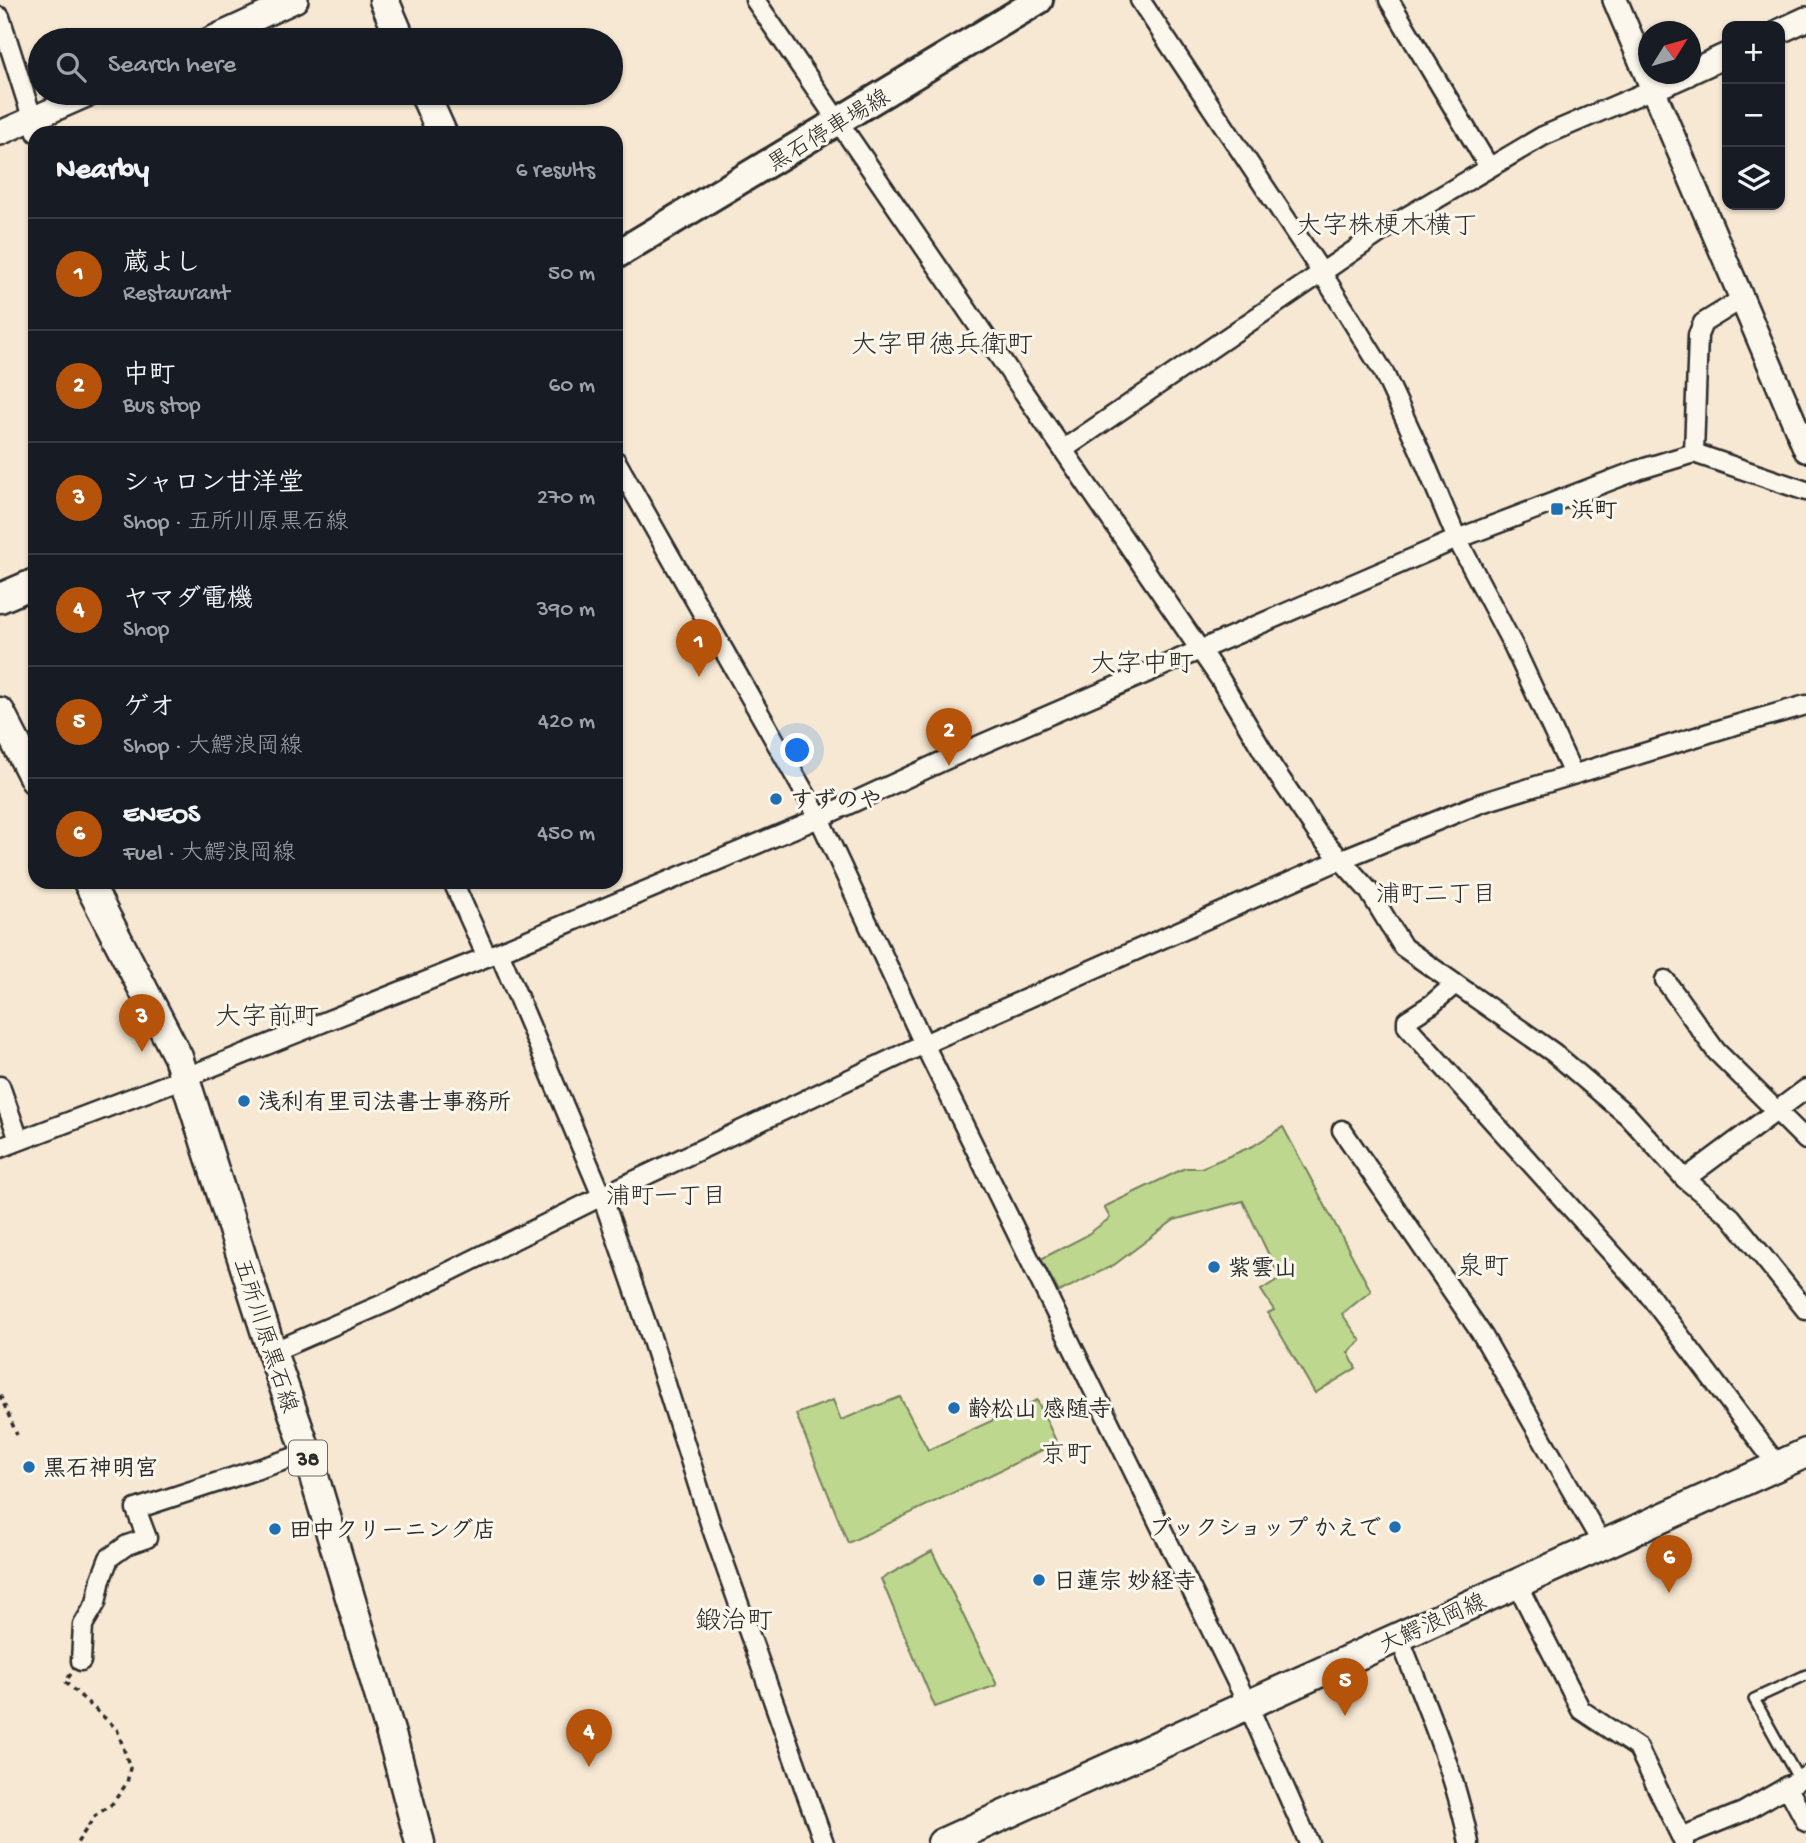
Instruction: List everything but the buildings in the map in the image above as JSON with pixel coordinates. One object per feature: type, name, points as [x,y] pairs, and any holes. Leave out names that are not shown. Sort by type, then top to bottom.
[{"type":"main road","points":[[384,0],[396,28]]},
{"type":"main road","name":"黒石停車場線","points":[[623,251],[1039,0]]},
{"type":"main road","points":[[429,105],[439,126]]},
{"type":"main road","points":[[0,598],[28,586]]},
{"type":"main road","points":[[0,712],[28,766]]},
{"type":"main road","name":"五所川原黒石線","points":[[92,889],[177,1057],[307,1453],[395,1748],[420,1843]]},
{"type":"main road","name":"大鰐浪岡線","points":[[943,1843],[1806,1453]]},
{"type":"street","points":[[235,28],[296,0]]},
{"type":"street","points":[[755,0],[1220,678],[1273,768],[1318,834],[1369,891],[1403,947],[1570,1066],[1628,1116],[1685,1179],[1731,1217],[1806,1310]]},
{"type":"street","points":[[1140,0],[1322,272],[1382,371],[1457,539],[1513,645],[1573,774]]},
{"type":"street","points":[[1389,0],[1489,167]]},
{"type":"street","points":[[1615,0],[1806,450]]},
{"type":"street","points":[[0,17],[34,126],[70,105]]},
{"type":"street","points":[[1785,30],[1806,19]]},
{"type":"street","points":[[1701,67],[1722,57]]},
{"type":"street","points":[[1065,449],[1384,230],[1543,136],[1664,84]]},
{"type":"street","points":[[0,133],[28,127]]},
{"type":"street","points":[[1694,453],[1698,335],[1703,323],[1742,299]]},
{"type":"street","points":[[0,1148],[493,955],[820,818],[957,754],[1457,539],[1638,470],[1694,453],[1806,491]]},
{"type":"street","points":[[623,473],[820,818],[924,1044],[1248,1706],[1309,1843]]},
{"type":"street","points":[[272,1352],[390,1301],[602,1196],[924,1044],[1342,859],[1481,803],[1806,705]]},
{"type":"street","points":[[457,889],[493,955],[602,1196],[651,1337],[711,1526],[824,1843]]},
{"type":"street","points":[[1665,980],[1716,1051],[1806,1140]]},
{"type":"street","points":[[1455,984],[1408,1020],[1408,1026],[1646,1291],[1778,1466]]},
{"type":"street","points":[[0,1086],[19,1140]]},
{"type":"street","points":[[1685,1179],[1806,1089]]},
{"type":"street","points":[[1342,1130],[1483,1336],[1603,1545]]},
{"type":"street","points":[[81,1661],[83,1625],[96,1603],[101,1578],[109,1558],[127,1545],[147,1538],[136,1509],[307,1453]]},
{"type":"street","points":[[1517,1584],[1581,1710],[1638,1748],[1683,1840],[1743,1812],[1797,1781],[1806,1822]]},
{"type":"street","points":[[1399,1637],[1445,1754],[1462,1808],[1469,1843]]},
{"type":"lane","points":[[1797,1781],[1754,1699],[1806,1675]]},
{"type":"path","points":[[0,1395],[17,1435]]},
{"type":"path","points":[[78,1843],[95,1816],[112,1804],[127,1783],[130,1768],[117,1730],[65,1682],[81,1661]]},
{"type":"green space","points":[[1283,1127],[1371,1291],[1342,1314],[1361,1341],[1348,1352],[1356,1368],[1315,1393],[1268,1313],[1274,1310],[1261,1290],[1280,1278],[1243,1201],[1174,1220],[1114,1265],[1059,1292],[1041,1259],[1084,1237],[1110,1218],[1104,1207],[1185,1168],[1201,1168],[1253,1146]]},
{"type":"green space","points":[[900,1397],[928,1450],[1037,1400],[1057,1443],[848,1543],[796,1414],[833,1400],[841,1420]]},
{"type":"green space","points":[[932,1551],[997,1685],[935,1707],[881,1579]]},
{"type":"place","name":"浜町","points":[[1557,509]]},
{"type":"place","name":"蔵よし","points":[[699,677]]},
{"type":"place","name":"中町","points":[[949,766]]},
{"type":"place","name":"すずのや","points":[[776,799]]},
{"type":"place","name":"シャロン甘洋堂","points":[[142,1052]]},
{"type":"place","name":"浅利有里司法書士事務所","points":[[244,1101]]},
{"type":"place","name":"紫雲山","points":[[1214,1267]]},
{"type":"place","name":"齢松山 感随寺","points":[[954,1408]]},
{"type":"place","name":"黒石神明宮","points":[[29,1467]]},
{"type":"place","name":"ブックショップ かえで","points":[[1395,1527]]},
{"type":"place","name":"田中クリーニング店","points":[[275,1529]]},
{"type":"place","name":"日蓮宗 妙経寺","points":[[1039,1580]]},
{"type":"place","name":"ENEOS","points":[[1669,1593]]},
{"type":"place","name":"ゲオ","points":[[1345,1716]]},
{"type":"place","name":"ヤマダ電機","points":[[589,1767]]},
{"type":"district","name":"大字株梗木横丁","points":[[1387,224]]},
{"type":"district","name":"大字甲徳兵衛町","points":[[942,343]]},
{"type":"district","name":"大字中町","points":[[1142,662]]},
{"type":"district","name":"浦町二丁目","points":[[1436,893]]},
{"type":"district","name":"大字前町","points":[[267,1015]]},
{"type":"district","name":"浦町一丁目","points":[[666,1195]]},
{"type":"district","name":"泉町","points":[[1483,1265]]},
{"type":"district","name":"京町","points":[[1066,1453]]},
{"type":"district","name":"鍛治町","points":[[734,1619]]}]
